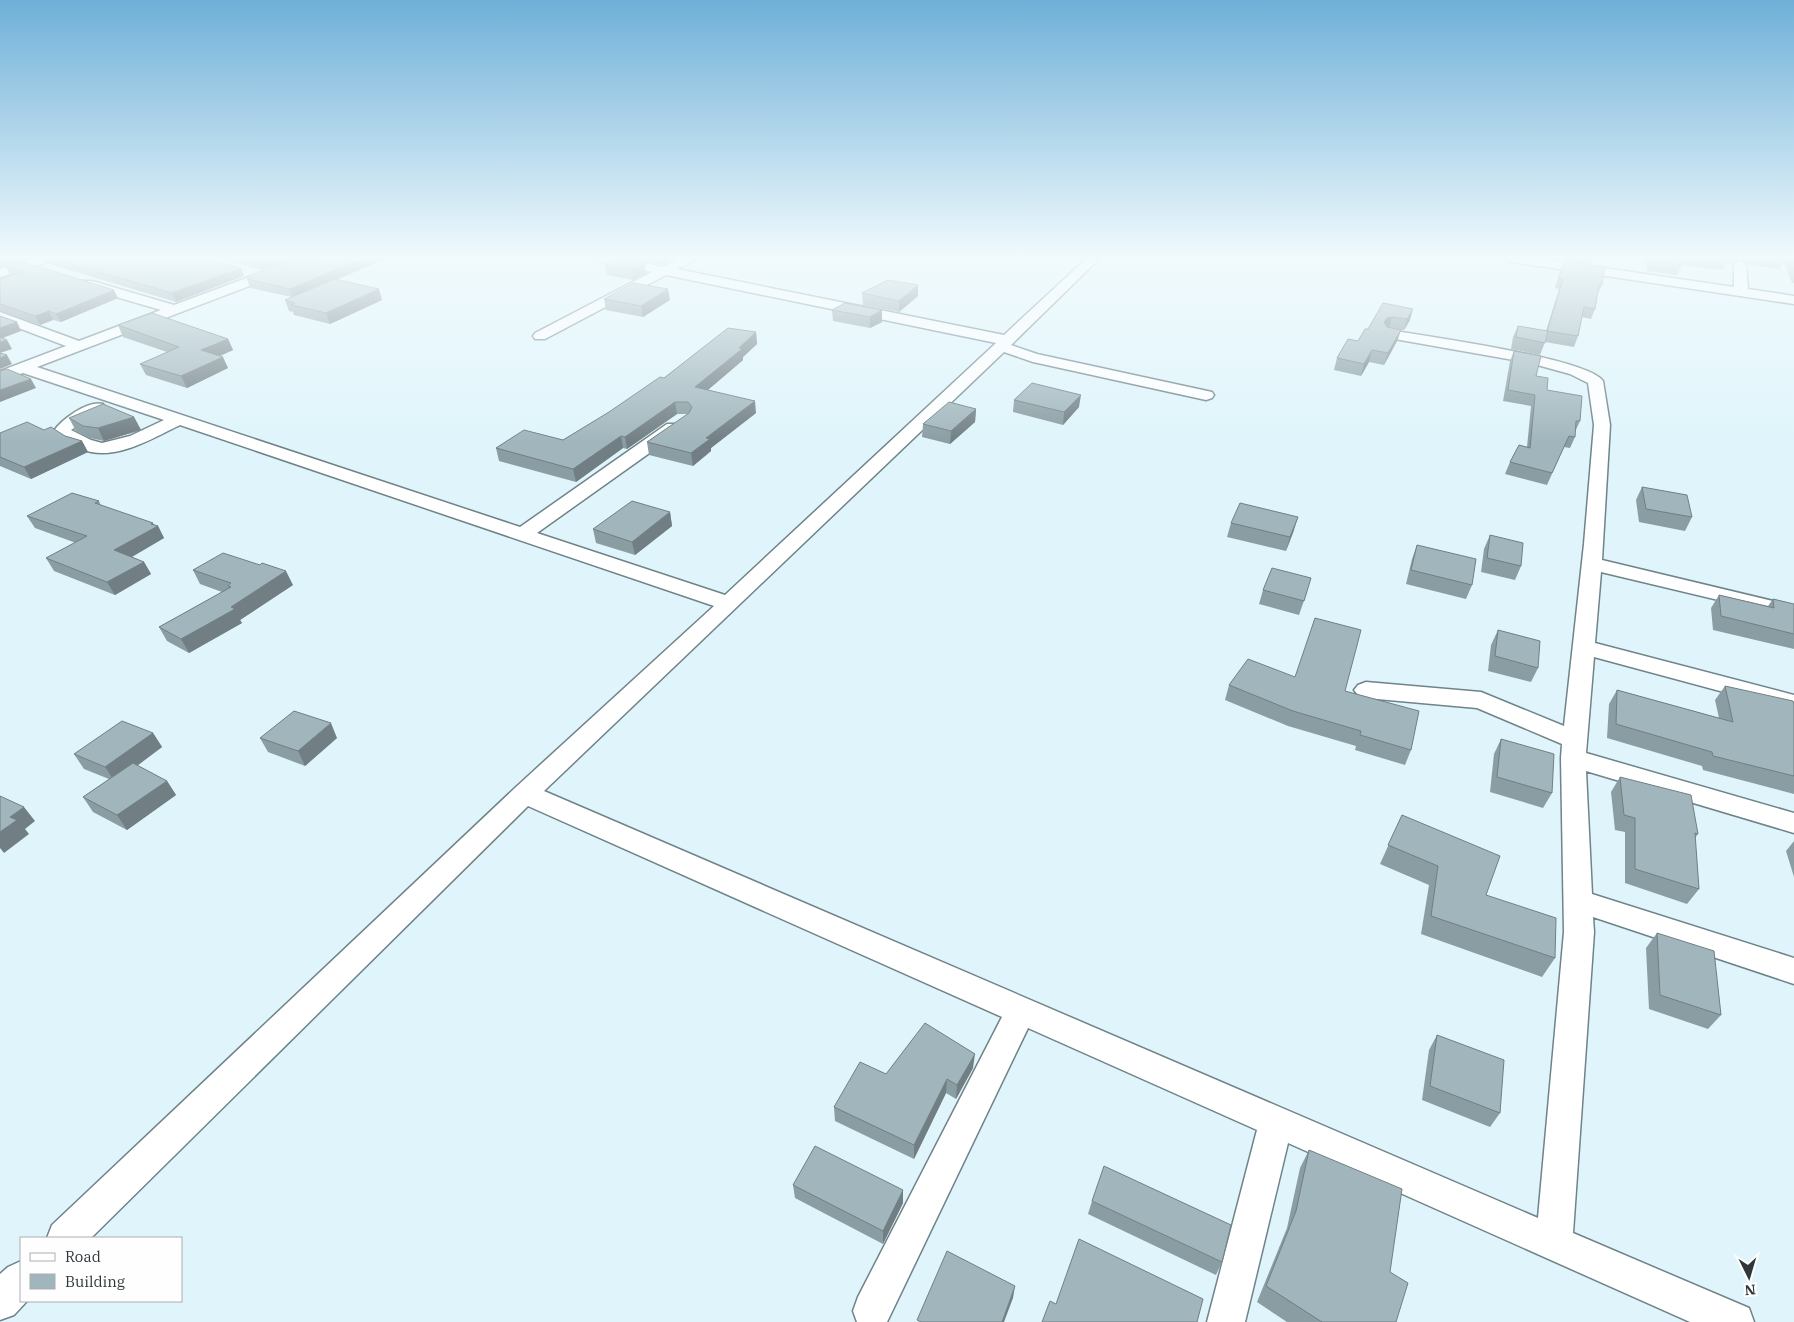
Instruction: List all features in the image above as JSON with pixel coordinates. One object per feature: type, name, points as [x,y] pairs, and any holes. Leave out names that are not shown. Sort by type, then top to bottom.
[{"type":"street","points":[[10,320],[79,346]]},
{"type":"street","points":[[0,376],[149,320]]},
{"type":"street","points":[[540,336],[571,320]]},
{"type":"street","points":[[894,320],[1003,343],[1016,353],[1033,358],[1206,394]]},
{"type":"street","points":[[66,1237],[525,794],[727,603],[841,499],[1028,320]]},
{"type":"street","points":[[1389,334],[1551,364],[1588,376],[1595,381],[1597,390],[1602,424],[1592,564],[1574,749],[1579,932],[1554,1243]]},
{"type":"street","points":[[24,368],[727,603]]},
{"type":"street","points":[[114,398],[67,424],[61,432],[94,447],[104,447],[139,438],[178,420]]},
{"type":"street","points":[[522,535],[684,420]]},
{"type":"street","points":[[1592,564],[1794,612]]},
{"type":"street","points":[[1584,647],[1794,702]]},
{"type":"street","points":[[1366,690],[1481,700],[1574,749],[1794,823]]},
{"type":"street","points":[[525,794],[1734,1322]]},
{"type":"street","points":[[1578,901],[1794,971]]},
{"type":"street","points":[[872,1310],[1021,1011]]},
{"type":"street","points":[[1226,1322],[1276,1122]]},
{"type":"street","points":[[0,1301],[20,1281]]},
{"type":"building","points":[[0,320],[17,322],[0,328]]},
{"type":"building","points":[[133,320],[172,320],[228,339],[201,350],[223,357],[181,376],[140,364],[179,347],[118,325]]},
{"type":"building","points":[[1373,320],[1386,320],[1384,322],[1387,327],[1401,330],[1388,353],[1372,350],[1364,364],[1337,358],[1348,339],[1358,341],[1365,329],[1368,329]]},
{"type":"building","points":[[1550,320],[1581,320],[1578,336],[1547,331]]},
{"type":"building","points":[[1518,326],[1548,331],[1545,343],[1516,337]]},
{"type":"building","points":[[728,328],[756,332],[739,348],[742,349],[695,387],[755,401],[706,438],[710,439],[691,453],[647,442],[689,413],[692,407],[688,402],[675,402],[625,437],[621,436],[573,469],[496,448],[524,430],[563,440],[609,412],[660,377],[664,378]]},
{"type":"building","points":[[0,337],[7,340],[0,342]]},
{"type":"building","points":[[1514,351],[1541,356],[1536,376],[1548,378],[1547,390],[1582,396],[1580,421],[1576,421],[1575,437],[1569,436],[1552,473],[1510,462],[1519,445],[1530,448],[1535,395],[1508,390]]},
{"type":"building","points":[[0,353],[7,355],[0,358]]},
{"type":"building","points":[[7,369],[31,379],[0,390],[0,371]]},
{"type":"building","points":[[1032,383],[1081,395],[1064,412],[1014,400]]},
{"type":"building","points":[[949,402],[976,409],[951,431],[923,424]]},
{"type":"building","points":[[103,404],[134,417],[98,428],[83,426],[69,418]]},
{"type":"building","points":[[27,422],[44,430],[51,427],[65,436],[82,441],[24,467],[0,457],[0,433]]},
{"type":"building","points":[[1642,487],[1687,495],[1692,517],[1646,509]]},
{"type":"building","points":[[72,493],[99,501],[95,503],[158,526],[114,550],[144,562],[107,582],[46,558],[87,536],[27,516]]},
{"type":"building","points":[[632,501],[670,512],[632,542],[593,529]]},
{"type":"building","points":[[1240,503],[1298,517],[1290,537],[1231,523]]},
{"type":"building","points":[[1490,535],[1523,543],[1521,566],[1487,558]]},
{"type":"building","points":[[1417,545],[1476,559],[1472,585],[1411,570]]},
{"type":"building","points":[[223,553],[286,571],[231,607],[235,609],[181,639],[159,627],[231,587],[228,586],[231,583],[193,570]]},
{"type":"building","points":[[1272,568],[1311,578],[1304,601],[1263,590]]},
{"type":"building","points":[[1719,595],[1774,608],[1773,599],[1794,604],[1794,634],[1721,616]]},
{"type":"building","points":[[1315,618],[1361,630],[1345,691],[1419,711],[1411,750],[1360,735],[1361,731],[1293,711],[1229,685],[1248,659],[1295,677]]},
{"type":"building","points":[[1498,630],[1540,641],[1538,668],[1495,656]]},
{"type":"building","points":[[1725,686],[1793,701],[1794,776],[1713,756],[1712,752],[1616,724],[1617,690],[1733,722]]},
{"type":"building","points":[[294,711],[331,723],[298,751],[260,738]]},
{"type":"building","points":[[122,721],[153,733],[105,767],[74,754]]},
{"type":"building","points":[[1501,739],[1554,754],[1552,793],[1497,777]]},
{"type":"building","points":[[133,763],[167,781],[117,815],[83,797]]},
{"type":"building","points":[[1620,777],[1691,795],[1698,834],[1695,833],[1699,889],[1635,869],[1635,818],[1624,815]]},
{"type":"building","points":[[0,796],[24,807],[10,817],[17,820],[0,832]]},
{"type":"building","points":[[1402,815],[1500,856],[1486,895],[1556,918],[1555,958],[1431,916],[1438,866],[1388,845]]},
{"type":"building","points":[[1657,933],[1714,951],[1721,1015],[1660,995]]},
{"type":"building","points":[[925,1023],[975,1054],[957,1085],[947,1079],[914,1145],[834,1107],[860,1062],[886,1074]]},
{"type":"building","points":[[1437,1035],[1504,1060],[1500,1113],[1430,1086]]},
{"type":"building","points":[[815,1146],[903,1190],[883,1231],[793,1185]]},
{"type":"building","points":[[1309,1150],[1402,1189],[1390,1272],[1408,1283],[1396,1322],[1322,1322],[1266,1286],[1296,1211]]},
{"type":"building","points":[[1104,1166],[1231,1225],[1222,1262],[1092,1201]]},
{"type":"building","points":[[1079,1239],[1203,1299],[1197,1322],[1042,1322],[1050,1301],[1056,1304]]},
{"type":"building","points":[[947,1251],[1015,1286],[1002,1322],[921,1322],[917,1320]]}]
